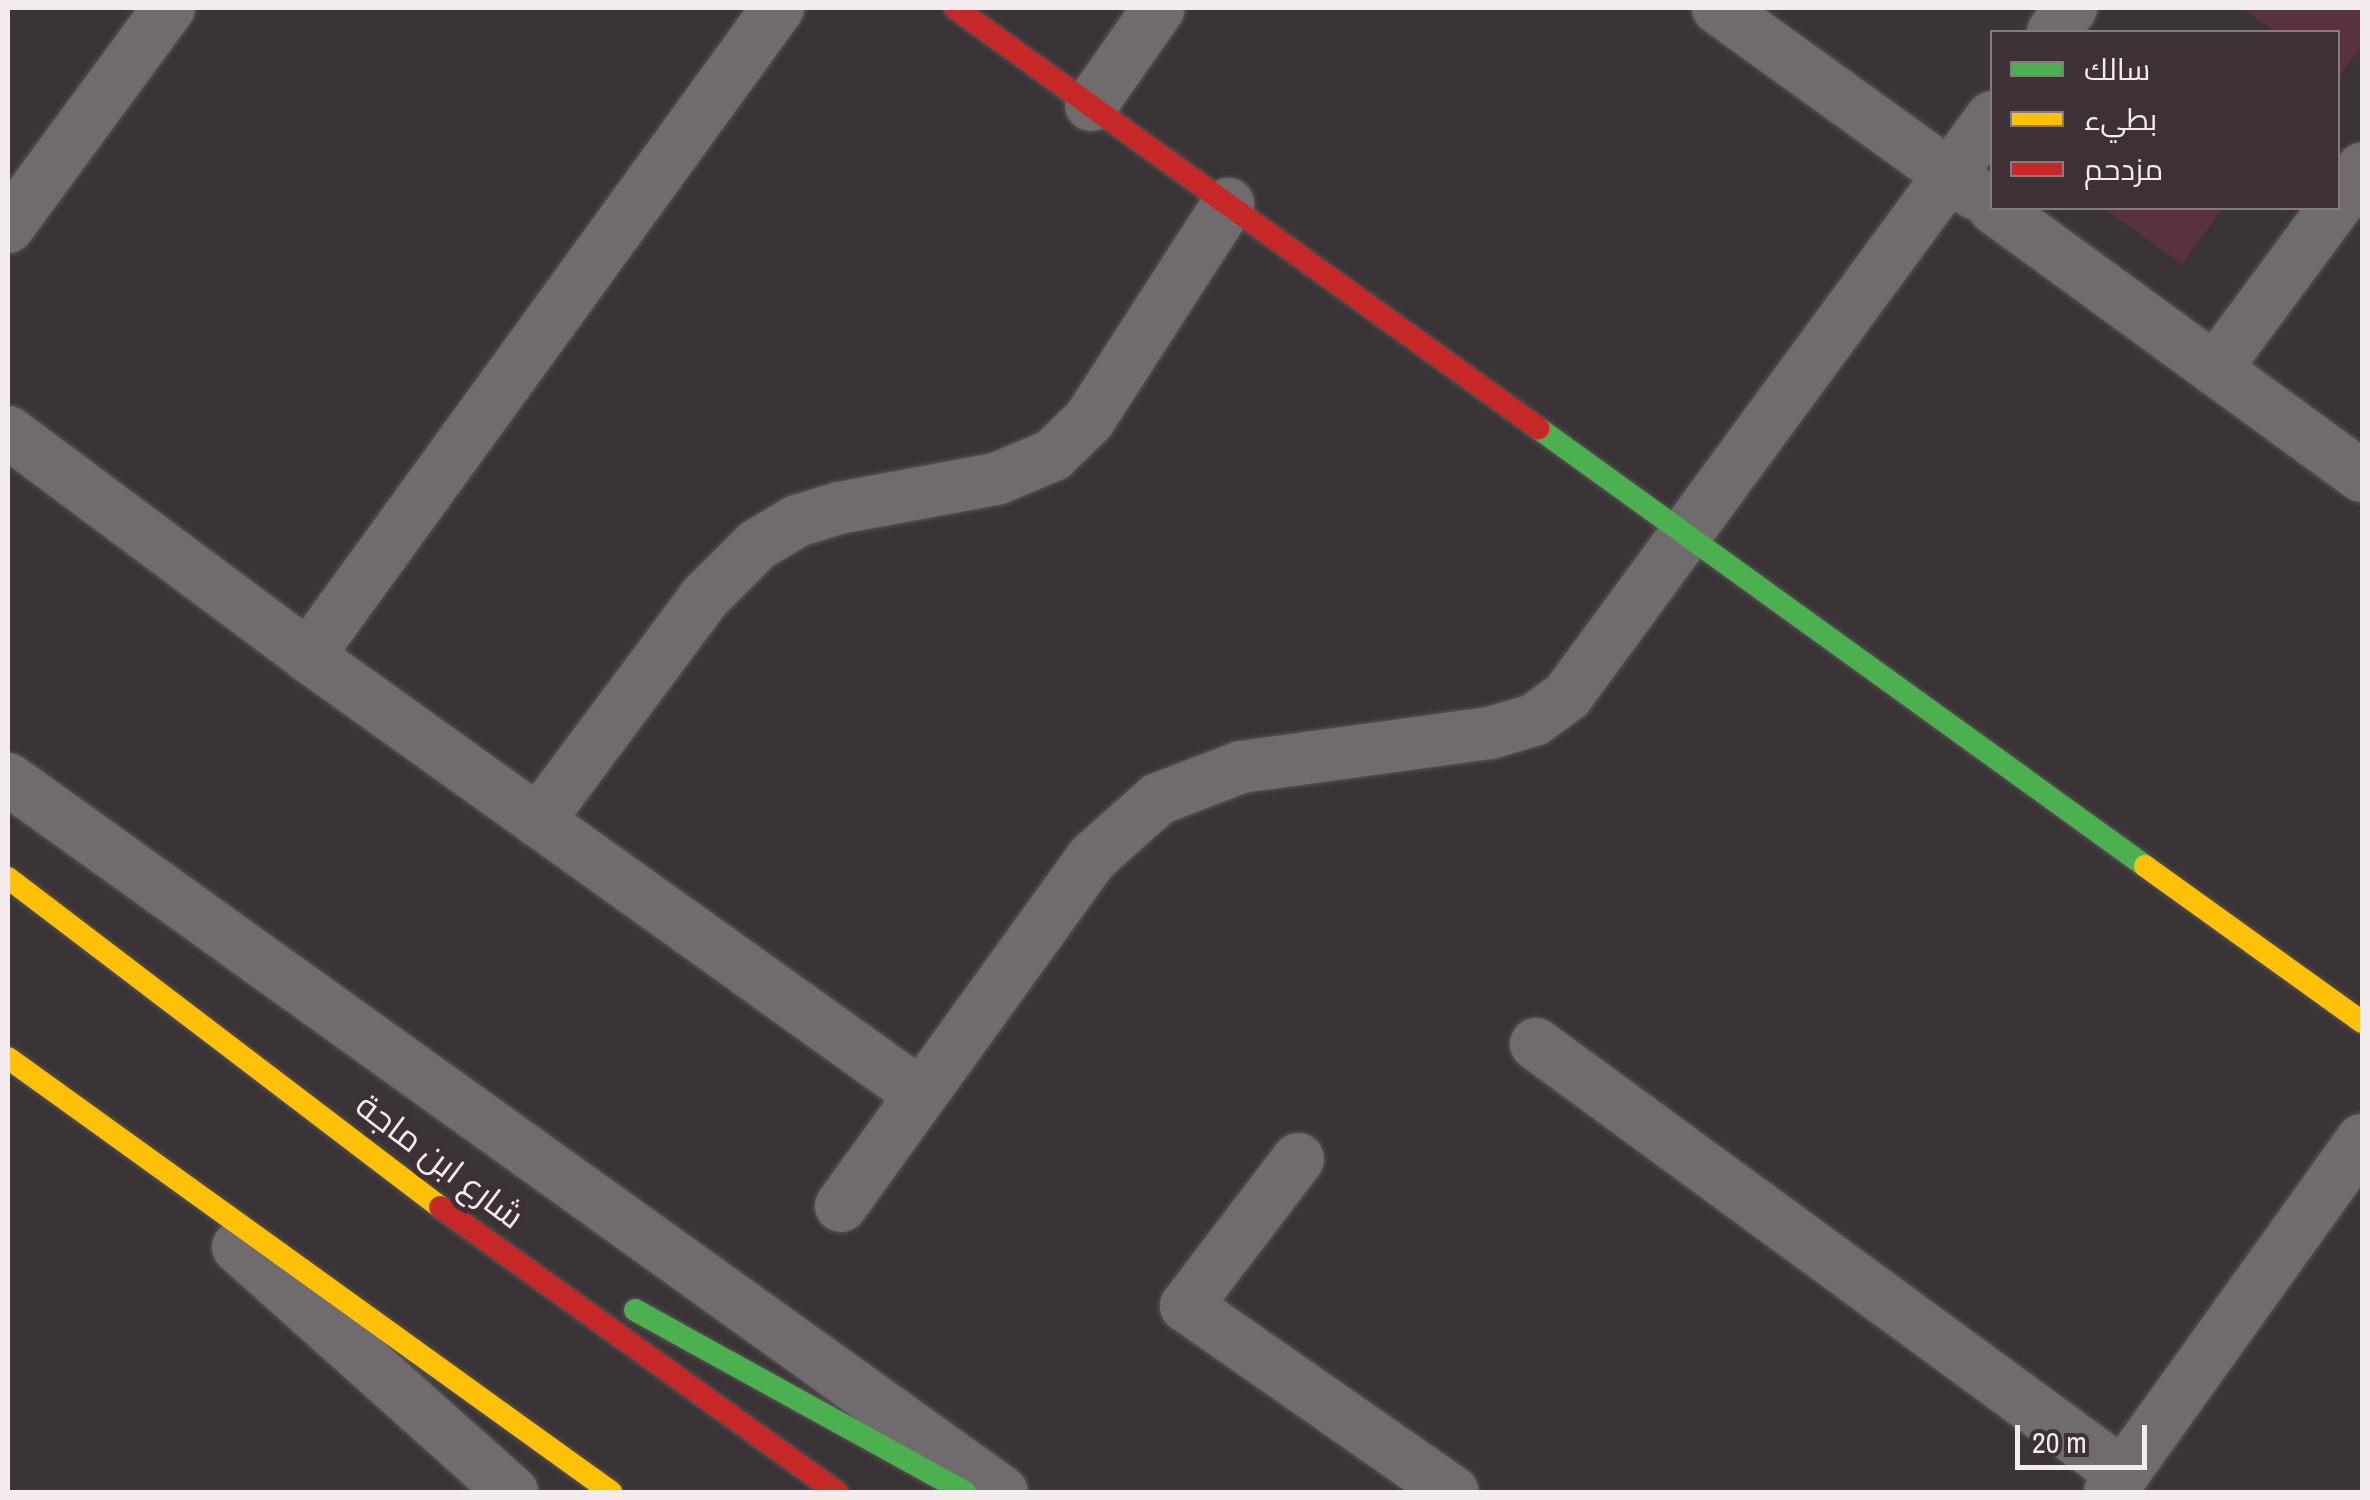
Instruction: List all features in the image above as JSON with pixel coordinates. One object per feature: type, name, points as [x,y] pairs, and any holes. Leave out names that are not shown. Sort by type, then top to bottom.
[{"type":"main road","points":[[955,8],[2362,1022]]},
{"type":"main road","name":"شارع ابن ماجة","points":[[8,878],[418,1191],[837,1492]]},
{"type":"main road","points":[[8,1058],[611,1492]]},
{"type":"main road","points":[[418,1191],[965,1492]]},
{"type":"street","points":[[8,227],[169,8]]},
{"type":"street","points":[[308,656],[778,8]]},
{"type":"street","points":[[1091,105],[1159,8]]},
{"type":"street","points":[[1718,8],[1990,205]]},
{"type":"street","points":[[2054,30],[2071,8]]},
{"type":"street","points":[[841,1206],[1094,857],[1158,799],[1240,768],[1490,733],[1534,720],[1594,667],[1685,534],[1990,120]]},
{"type":"street","points":[[2340,199],[2362,168]]},
{"type":"street","points":[[538,820],[705,596],[757,545],[797,521],[838,508],[996,479],[1053,454],[1088,420],[1228,204]]},
{"type":"street","points":[[1997,210],[2362,476]]},
{"type":"street","points":[[2215,370],[2332,210]]},
{"type":"street","points":[[8,432],[308,656],[920,1094]]},
{"type":"street","points":[[8,779],[1002,1492]]},
{"type":"street","points":[[1536,1044],[2117,1483],[2362,1140]]},
{"type":"street","points":[[126,1145],[512,1492]]},
{"type":"street","points":[[1298,1159],[1186,1306],[1453,1492]]},
{"type":"shaded area","points":[[2242,8],[2362,8],[2362,45],[2340,75],[2340,30],[2272,30]]},
{"type":"shaded area","points":[[2106,210],[2222,210],[2182,264]]},
{"type":"traffic: fast","points":[[1538,428],[2145,866]]},
{"type":"traffic: fast","points":[[635,1310],[965,1492]]},
{"type":"traffic: slow","points":[[2145,866],[2362,1022]]},
{"type":"traffic: slow","points":[[8,878],[440,1207]]},
{"type":"traffic: slow","points":[[8,1058],[611,1492]]},
{"type":"traffic: jam","points":[[955,8],[1538,428]]},
{"type":"traffic: jam","points":[[440,1207],[837,1492]]}]
